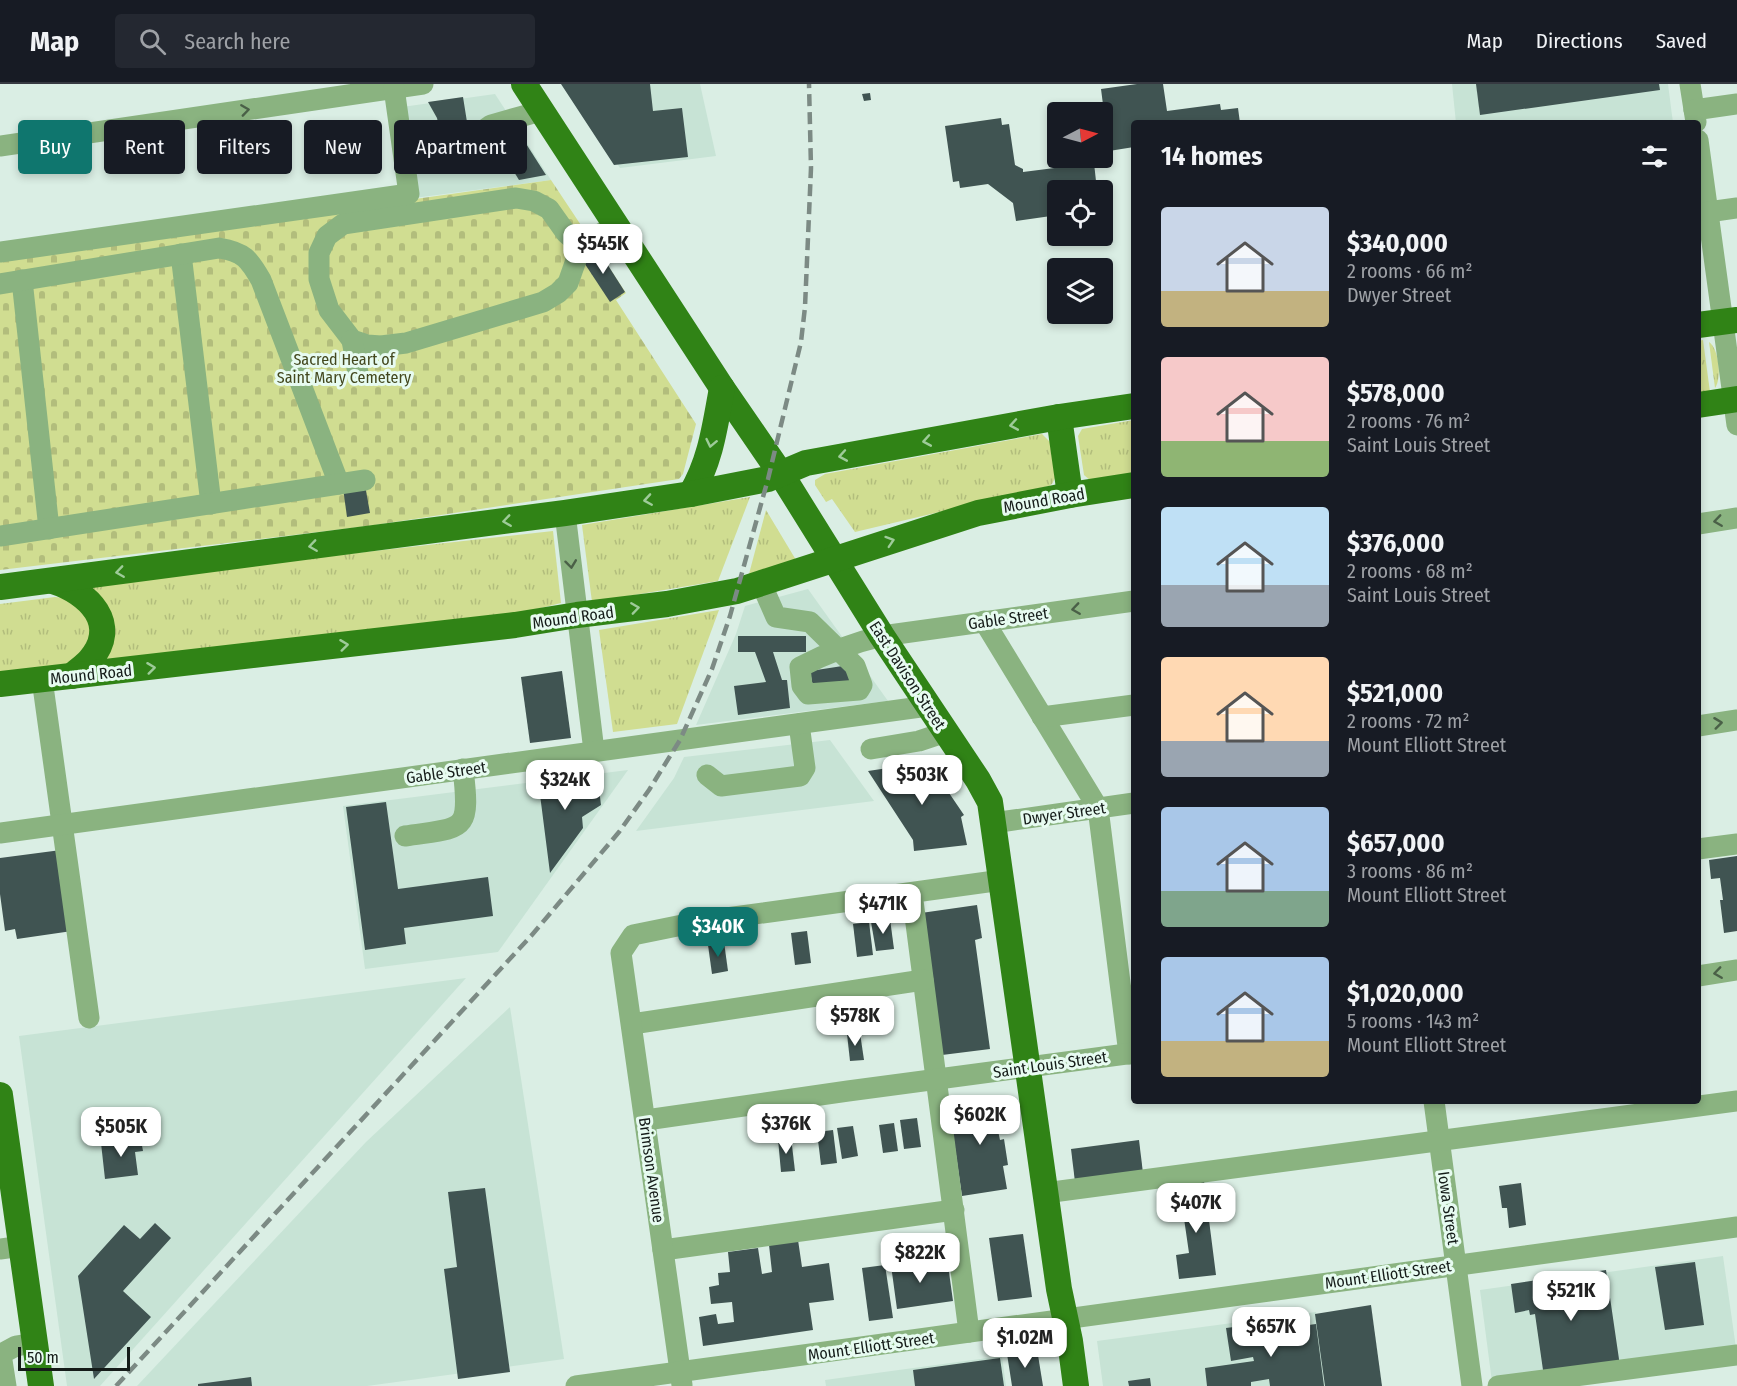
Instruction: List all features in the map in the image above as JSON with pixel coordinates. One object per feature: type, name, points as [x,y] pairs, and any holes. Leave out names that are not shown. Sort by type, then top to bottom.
[{"type":"main road","name":"East Davison Street","points":[[524,84],[722,388],[781,474],[882,636],[990,802],[1059,1289],[1076,1386]]},
{"type":"main road","points":[[692,494],[703,473],[711,447],[722,388]]},
{"type":"main road","points":[[1701,405],[1735,399]]},
{"type":"main road","points":[[0,587],[565,513],[692,494],[756,482],[806,463],[1059,417],[1131,406]]},
{"type":"main road","points":[[1059,417],[1070,495]]},
{"type":"main road","name":"Mound Road","points":[[0,684],[515,625],[667,604],[737,591],[978,513],[1131,485]]},
{"type":"main road","points":[[52,581],[65,585],[83,596],[96,608],[102,621],[97,649],[90,660],[72,676]]},
{"type":"main road","points":[[0,1095],[11,1247],[35,1343],[41,1386]]},
{"type":"street","points":[[1690,84],[1695,116],[1737,104]]},
{"type":"street","points":[[0,146],[406,86],[409,194],[0,252]]},
{"type":"street","points":[[509,120],[542,111]]},
{"type":"street","points":[[1701,162],[1719,322],[1735,399],[1737,425]]},
{"type":"street","points":[[358,372],[352,340],[329,310],[319,279],[319,253],[327,236],[343,224],[516,198],[534,201],[549,209],[566,233],[581,246]]},
{"type":"street","points":[[1708,212],[1737,208]]},
{"type":"street","points":[[352,340],[367,345],[381,346],[406,343],[543,302],[558,293],[568,283],[581,246],[615,225]]},
{"type":"street","points":[[0,284],[219,248],[237,251],[251,262],[261,280],[339,484]]},
{"type":"street","points":[[181,254],[211,504]]},
{"type":"street","points":[[22,280],[49,529]]},
{"type":"street","points":[[0,536],[365,480]]},
{"type":"street","points":[[565,513],[594,751]]},
{"type":"street","points":[[1701,524],[1737,519]]},
{"type":"street","points":[[761,583],[776,617],[810,622],[855,666],[862,685],[859,690],[838,692],[844,718]]},
{"type":"street","name":"Gable Street","points":[[838,692],[808,694],[802,686],[800,667],[837,648],[882,636],[1131,601]]},
{"type":"street","points":[[984,621],[1098,808],[1131,1046]]},
{"type":"street","points":[[42,679],[89,1018]]},
{"type":"street","points":[[1042,717],[1131,705]]},
{"type":"street","name":"Gable Street","points":[[0,833],[928,706]]},
{"type":"street","points":[[1701,726],[1737,720]]},
{"type":"street","points":[[707,775],[721,786],[800,776],[805,768],[799,724]]},
{"type":"street","points":[[871,749],[919,741],[946,732]]},
{"type":"street","points":[[405,836],[452,829],[460,824],[465,815],[466,796],[463,769]]},
{"type":"street","name":"Dwyer Street","points":[[993,823],[1131,803]]},
{"type":"street","points":[[1701,849],[1737,844]]},
{"type":"street","points":[[969,1332],[912,892],[1002,880]]},
{"type":"street","name":"Brimson Avenue","points":[[681,1379],[621,953],[633,935],[698,922],[912,892]]},
{"type":"street","points":[[1701,976],[1737,970]]},
{"type":"street","points":[[632,1024],[923,980]]},
{"type":"street","name":"Saint Louis Street","points":[[646,1120],[1131,1053]]},
{"type":"street","points":[[1046,1193],[1737,1101]]},
{"type":"street","name":"Iowa Street","points":[[1434,1104],[1473,1386]]},
{"type":"street","points":[[663,1250],[954,1210]]},
{"type":"street","name":"Mount Elliott Street","points":[[576,1386],[681,1379],[969,1332],[1737,1227]]},
{"type":"street","points":[[6,1386],[1,1354],[16,1346],[35,1343]]},
{"type":"street","points":[[1498,1386],[1737,1355]]},
{"type":"shaded area","points":[[564,84],[700,84],[716,156],[620,168]]},
{"type":"shaded area","points":[[1452,84],[1668,84],[1673,120],[1456,120]]},
{"type":"shaded area","points":[[495,94],[512,120],[404,120],[402,107]]},
{"type":"shaded area","points":[[527,143],[551,180],[414,198],[411,174],[527,174]]},
{"type":"shaded area","points":[[808,589],[888,701],[696,725],[736,634],[745,606]]},
{"type":"shaded area","points":[[830,740],[874,801],[636,831],[674,778],[684,757]]},
{"type":"shaded area","points":[[628,770],[498,952],[365,969],[343,806]]},
{"type":"shaded area","points":[[466,978],[100,1386],[67,1386],[19,1036]]},
{"type":"shaded area","points":[[510,1007],[564,1359],[367,1386],[137,1386],[366,1142]]},
{"type":"shaded area","points":[[1723,1256],[1736,1348],[1492,1382],[1480,1290]]},
{"type":"shaded area","points":[[1316,1312],[1325,1386],[1103,1386],[1097,1341]]},
{"type":"shaded area","points":[[1002,1356],[1006,1386],[826,1386],[825,1380]]},
{"type":"green space","name":"Sacred Heart of Saint Mary Cemetery","points":[[551,180],[626,293],[616,300],[696,424],[683,474],[679,479],[368,526],[0,570],[0,257]]},
{"type":"green space","points":[[1701,340],[1703,340],[1710,392],[1701,394]]},
{"type":"green space","points":[[1709,342],[1715,351],[1718,364],[1715,388]]},
{"type":"green space","points":[[1131,421],[1131,475],[1091,481],[1084,475],[1078,436],[1082,429]]},
{"type":"green space","points":[[1042,434],[1050,442],[1055,478],[1049,486],[855,532],[832,499],[826,502],[815,485],[815,480],[825,474]]},
{"type":"green space","points":[[750,497],[718,581],[592,602],[582,525]]},
{"type":"green space","points":[[766,510],[796,560],[749,574]]},
{"type":"green space","points":[[553,531],[561,603],[497,619],[105,660],[91,591],[91,586],[97,582]]},
{"type":"green space","points":[[55,597],[65,598],[88,615],[92,629],[90,641],[78,664],[0,676],[0,604]]},
{"type":"green space","points":[[719,610],[677,724],[613,732],[599,630]]},
{"type":"building","points":[[561,84],[650,84],[653,111],[682,108],[688,157],[614,165]]},
{"type":"building","points":[[1137,84],[1163,84],[1167,111],[1220,104],[1221,110],[1238,108],[1240,120],[1131,120],[1131,147],[1113,150],[1113,102],[1103,102],[1101,89]]},
{"type":"building","points":[[1476,84],[1659,84],[1660,90],[1480,115]]},
{"type":"building","points":[[870,93],[871,100],[864,101],[862,94]]},
{"type":"building","points":[[463,97],[467,120],[437,120],[428,102]]},
{"type":"building","points":[[1001,118],[1002,125],[1009,124],[1015,165],[1023,169],[1023,172],[1055,168],[1095,168],[1096,180],[1047,180],[1047,217],[1016,221],[1013,203],[988,184],[960,188],[959,181],[953,182],[945,126]]},
{"type":"building","points":[[527,145],[546,175],[519,180],[515,174],[527,174]]},
{"type":"building","points":[[597,248],[625,292],[610,302],[581,258]]},
{"type":"building","points":[[365,485],[370,513],[347,517],[343,488]]},
{"type":"building","points":[[738,636],[806,636],[806,652],[773,652],[782,680],[787,680],[790,708],[738,715],[734,686],[766,682],[755,652],[738,652]]},
{"type":"building","points":[[849,665],[851,682],[813,687],[810,671]]},
{"type":"building","points":[[562,671],[571,738],[530,743],[521,677]]},
{"type":"building","points":[[928,762],[964,815],[961,817],[967,845],[914,851],[913,840],[868,771]]},
{"type":"building","points":[[576,774],[578,783],[598,781],[601,805],[582,817],[583,828],[550,873],[538,779]]},
{"type":"building","points":[[386,802],[398,889],[488,877],[493,916],[404,928],[406,944],[365,950],[346,807]]},
{"type":"building","points":[[61,850],[72,931],[17,939],[15,929],[5,931],[0,894],[0,858]]},
{"type":"building","points":[[1737,856],[1737,931],[1724,933],[1720,878],[1711,879],[1709,860]]},
{"type":"building","points":[[977,905],[982,938],[975,940],[990,1049],[942,1055],[921,913]]},
{"type":"building","points":[[890,919],[894,949],[876,951],[871,922]]},
{"type":"building","points":[[869,922],[873,955],[857,957],[853,924]]},
{"type":"building","points":[[807,931],[811,963],[795,965],[791,933]]},
{"type":"building","points":[[724,942],[728,971],[712,974],[708,945]]},
{"type":"building","points":[[860,1033],[864,1060],[850,1061],[847,1034]]},
{"type":"building","points":[[1004,1099],[1007,1124],[997,1126],[1000,1140],[1004,1139],[1008,1165],[1003,1166],[1007,1189],[962,1196],[949,1106]]},
{"type":"building","points":[[917,1118],[921,1147],[904,1149],[900,1120]]},
{"type":"building","points":[[894,1123],[898,1151],[883,1153],[879,1125]]},
{"type":"building","points":[[853,1126],[858,1156],[842,1159],[837,1128]]},
{"type":"building","points":[[833,1130],[837,1163],[821,1165],[817,1132]]},
{"type":"building","points":[[791,1137],[795,1171],[781,1172],[778,1139]]},
{"type":"building","points":[[133,1139],[133,1141],[141,1140],[143,1151],[135,1152],[138,1175],[105,1179],[101,1143]]},
{"type":"building","points":[[1139,1140],[1143,1173],[1075,1182],[1071,1149]]},
{"type":"building","points":[[1204,1181],[1216,1275],[1179,1279],[1176,1255],[1189,1253],[1179,1184]]},
{"type":"building","points":[[1521,1183],[1526,1225],[1509,1228],[1507,1208],[1502,1208],[1499,1186]]},
{"type":"building","points":[[485,1188],[510,1372],[458,1379],[444,1269],[457,1267],[448,1192]]},
{"type":"building","points":[[155,1223],[171,1238],[123,1291],[151,1317],[94,1379],[78,1276],[124,1225],[140,1239]]},
{"type":"building","points":[[1023,1234],[1032,1297],[998,1301],[989,1238]]},
{"type":"building","points":[[798,1240],[802,1267],[829,1263],[834,1300],[809,1303],[813,1330],[703,1346],[699,1317],[716,1314],[718,1324],[734,1322],[732,1302],[711,1304],[709,1287],[719,1285],[718,1273],[730,1272],[728,1252],[758,1248],[762,1274],[772,1272],[769,1245]]},
{"type":"building","points":[[908,1256],[909,1265],[918,1264],[918,1269],[948,1265],[953,1301],[897,1309],[890,1258]]},
{"type":"building","points":[[1695,1262],[1704,1325],[1665,1330],[1655,1267]]},
{"type":"building","points":[[885,1265],[893,1318],[869,1321],[862,1268]]},
{"type":"building","points":[[1606,1270],[1620,1366],[1544,1377],[1535,1314],[1530,1315],[1529,1310],[1515,1313],[1511,1284]]},
{"type":"building","points":[[1371,1305],[1382,1386],[1325,1386],[1315,1314]]},
{"type":"building","points":[[1258,1324],[1258,1332],[1316,1324],[1324,1386],[1270,1386],[1269,1379],[1251,1382],[1251,1386],[1207,1386],[1205,1368],[1254,1361],[1253,1357],[1231,1361],[1226,1328]]},
{"type":"building","points":[[1037,1349],[1043,1386],[1012,1386],[1007,1354]]},
{"type":"building","points":[[1000,1358],[1004,1386],[915,1386],[913,1370]]},
{"type":"building","points":[[251,1377],[252,1386],[198,1386],[198,1384]]},
{"type":"building","points":[[1150,1378],[1151,1386],[1129,1386],[1128,1381]]},
{"type":"railway","points":[[116,1386],[531,936],[619,832],[680,740],[712,669],[730,616],[768,479],[801,342],[805,307],[811,168],[809,84]]}]
